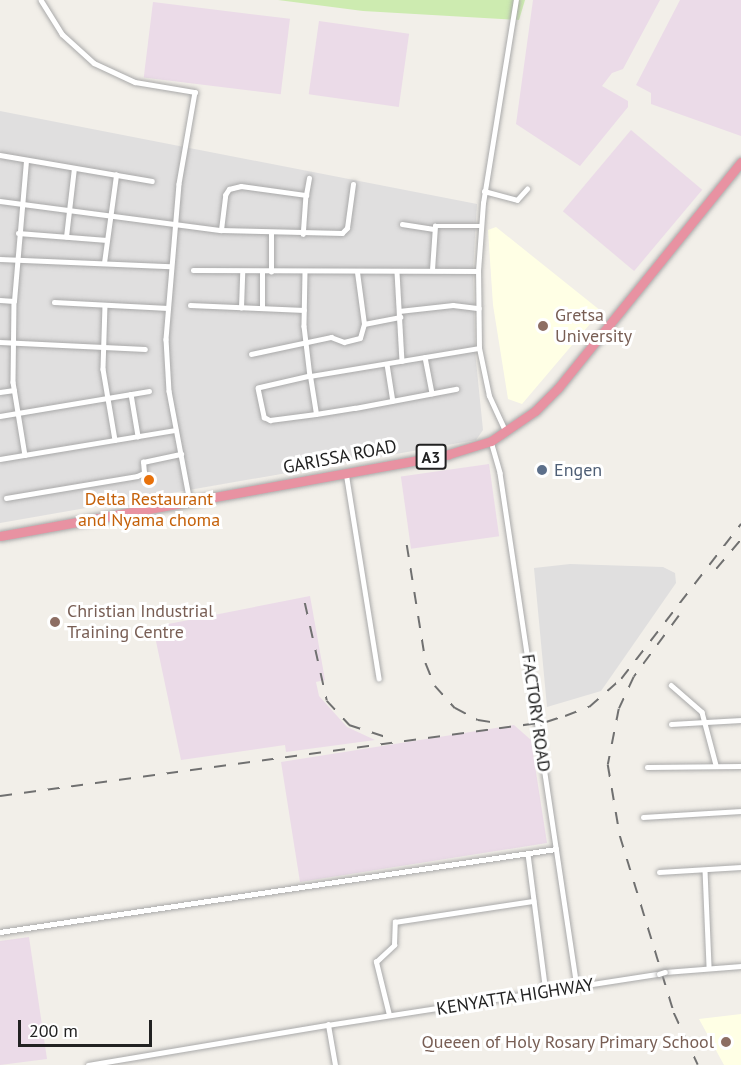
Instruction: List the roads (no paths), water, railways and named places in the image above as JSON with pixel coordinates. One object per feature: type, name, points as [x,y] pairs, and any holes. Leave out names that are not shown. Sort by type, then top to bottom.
[{"type":"highway","name":"GARISSA ROAD","points":[[0,536],[449,454],[491,441],[506,432],[558,388],[741,162]]},
{"type":"street","points":[[41,0],[62,34],[94,63],[135,82],[195,92],[174,224],[170,266],[167,370],[190,502]]},
{"type":"street","points":[[506,432],[489,396],[479,348],[478,271],[484,191],[516,0]]},
{"type":"street","points":[[0,155],[26,162],[152,181]]},
{"type":"street","points":[[25,455],[14,390],[14,301],[18,233],[26,162]]},
{"type":"street","points":[[66,237],[74,168]]},
{"type":"street","points":[[104,263],[116,175]]},
{"type":"street","points":[[303,234],[309,178]]},
{"type":"street","points":[[0,201],[221,230],[303,234],[345,231],[353,184]]},
{"type":"street","points":[[221,230],[225,195],[234,186],[306,195]]},
{"type":"street","points":[[484,191],[518,200],[527,189]]},
{"type":"street","points":[[402,224],[434,229],[439,225],[480,226]]},
{"type":"street","points":[[432,270],[434,229]]},
{"type":"street","points":[[18,233],[107,240]]},
{"type":"street","points":[[271,272],[272,233]]},
{"type":"street","points":[[0,259],[170,266]]},
{"type":"street","points":[[193,270],[242,272],[478,271]]},
{"type":"street","points":[[241,308],[242,272]]},
{"type":"street","points":[[262,272],[262,308]]},
{"type":"street","points":[[305,272],[305,343],[316,414]]},
{"type":"street","points":[[251,354],[331,337],[340,342],[357,340],[364,324],[357,272]]},
{"type":"street","points":[[397,272],[402,361]]},
{"type":"street","points":[[0,300],[14,301]]},
{"type":"street","points":[[54,302],[168,308]]},
{"type":"street","points":[[105,305],[104,347],[107,399],[115,440]]},
{"type":"street","points":[[190,305],[304,310]]},
{"type":"street","points":[[364,324],[399,314],[453,305],[479,309]]},
{"type":"street","points":[[0,342],[145,349]]},
{"type":"street","points":[[456,389],[316,414],[266,420],[257,391],[260,386],[310,376],[479,348]]},
{"type":"street","points":[[425,357],[432,393]]},
{"type":"street","points":[[387,364],[393,401]]},
{"type":"street","points":[[0,392],[14,390]]},
{"type":"street","points":[[0,416],[149,391]]},
{"type":"street","points":[[131,394],[138,436]]},
{"type":"street","points":[[0,459],[176,430]]},
{"type":"street","name":"FACTORY ROAD","points":[[491,441],[500,473],[577,987]]},
{"type":"street","points":[[6,498],[137,476],[144,473],[143,462],[181,454]]},
{"type":"street","points":[[346,472],[380,678]]},
{"type":"street","points":[[671,685],[706,721],[716,765]]},
{"type":"street","points":[[671,724],[741,720]]},
{"type":"street","points":[[647,767],[741,766]]},
{"type":"street","points":[[643,816],[741,811]]},
{"type":"street","points":[[0,932],[556,849]]},
{"type":"street","points":[[528,854],[546,992]]},
{"type":"street","points":[[658,872],[741,867]]},
{"type":"street","points":[[705,870],[709,966]]},
{"type":"street","points":[[389,1016],[375,962],[394,945],[395,922],[533,901]]},
{"type":"street","name":"KENYATTA HIGHWAY","points":[[88,1065],[662,973],[709,966],[741,966]]},
{"type":"street","points":[[328,1025],[335,1065]]},
{"type":"railway","points":[[0,796],[546,722],[565,716],[589,707],[621,679],[741,524]]},
{"type":"railway","points":[[716,569],[741,539]]},
{"type":"railway","points":[[407,545],[426,664],[435,686],[455,708],[478,720],[498,723]]},
{"type":"railway","points":[[305,603],[327,701],[349,725],[389,738]]},
{"type":"railway","points":[[679,616],[634,677],[619,709],[608,765],[620,836],[674,1013],[698,1065]]},
{"type":"place","name":"Gretsa University","points":[[543,326]]},
{"type":"place","name":"Engen","points":[[542,470]]},
{"type":"place","name":"Delta Restaurant and Nyama choma","points":[[149,480]]},
{"type":"place","name":"Christian Industrial Training Centre","points":[[55,622]]},
{"type":"place","name":"Queeen of Holy Rosary Primary School","points":[[726,1042]]}]
